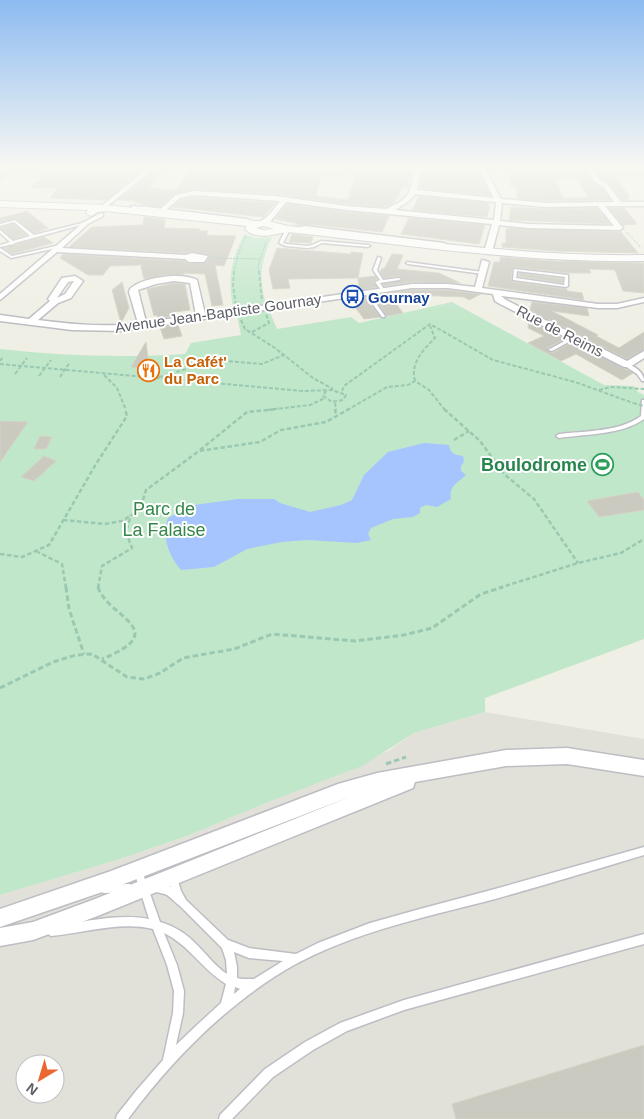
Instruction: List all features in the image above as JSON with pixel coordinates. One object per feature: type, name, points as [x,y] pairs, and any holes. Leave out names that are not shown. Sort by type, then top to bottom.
[{"type":"street","points":[[0,298],[92,218]]},
{"type":"street","points":[[208,218],[261,227],[290,229],[340,239],[396,242],[415,247],[470,251],[486,266]]},
{"type":"street","points":[[261,227],[269,218]]},
{"type":"street","points":[[458,218],[550,228],[620,228]]},
{"type":"street","points":[[478,290],[486,266],[497,218]]},
{"type":"street","points":[[611,218],[620,228]]},
{"type":"street","points":[[415,247],[418,254],[486,266],[563,258],[644,258]]},
{"type":"street","points":[[58,248],[187,257],[189,260],[201,260],[203,258]]},
{"type":"street","points":[[143,325],[133,292],[134,289],[144,284],[180,277],[188,278],[194,282],[201,317]]},
{"type":"street","name":"Avenue Jean-Baptiste Gournay","points":[[0,318],[30,323],[92,328],[143,325],[366,292],[382,285],[434,285],[598,306],[617,306],[644,300]]},
{"type":"street","name":"Rue de Reims","points":[[497,293],[500,300],[627,365]]},
{"type":"street","points":[[30,323],[55,301]]},
{"type":"street","points":[[627,365],[644,354]]},
{"type":"street","points":[[0,918],[73,894],[338,792],[364,784],[490,760],[537,756],[594,759],[644,768]]},
{"type":"street","points":[[0,937],[33,931],[96,908],[437,770]]},
{"type":"lane","points":[[206,218],[261,227]]},
{"type":"lane","points":[[0,225],[15,221],[33,236]]},
{"type":"lane","points":[[58,248],[11,258],[0,248],[33,236],[86,223]]},
{"type":"lane","points":[[368,246],[340,239],[319,242],[309,247],[284,245],[281,243],[290,229],[305,227],[468,247],[470,251]]},
{"type":"lane","points":[[0,232],[13,243]]},
{"type":"lane","points":[[379,258],[376,270],[382,285],[399,279]]},
{"type":"lane","points":[[408,263],[486,266]]},
{"type":"lane","points":[[516,270],[567,276],[566,286],[514,279],[515,275],[516,270]]},
{"type":"lane","points":[[508,274],[515,275]]},
{"type":"lane","points":[[366,292],[383,316]]},
{"type":"lane","points":[[550,350],[574,338]]},
{"type":"lane","points":[[627,365],[639,373],[644,380]]},
{"type":"lane","points":[[559,436],[636,423],[643,416],[644,401]]},
{"type":"lane","points":[[121,1119],[168,1061],[200,1028],[226,1005],[296,958],[342,937],[374,926],[644,851]]},
{"type":"lane","points":[[137,870],[156,926],[172,965],[178,991],[178,1013],[168,1061]]},
{"type":"lane","points":[[172,876],[177,893],[183,903]]},
{"type":"lane","points":[[73,894],[108,889],[164,889],[183,903],[225,944],[231,956],[232,982],[226,1005]]},
{"type":"lane","points":[[33,931],[63,930],[114,922],[137,922],[165,928],[179,935],[217,973],[232,982],[243,985],[257,983]]},
{"type":"lane","points":[[224,1119],[259,1082],[282,1064],[309,1046],[358,1021],[404,1005],[644,939]]},
{"type":"lane","points":[[225,944],[249,953],[296,958]]},
{"type":"path","points":[[63,520],[105,524],[122,521],[140,510],[146,490],[174,471],[186,459],[247,412],[310,405],[325,398],[335,402],[343,400],[346,396],[342,391],[313,379],[285,355],[245,329],[238,311],[233,287],[234,266],[236,258],[261,227]]},
{"type":"path","points":[[252,332],[269,323],[258,274],[261,227]]},
{"type":"path","points":[[620,228],[624,228],[644,251]]},
{"type":"path","points":[[203,258],[260,259]]},
{"type":"path","points":[[430,324],[435,338],[419,356],[412,369],[415,382],[429,390],[439,404],[480,441],[504,474],[534,499],[578,563]]},
{"type":"path","points":[[430,324],[493,360],[599,390],[644,406]]},
{"type":"path","points":[[342,391],[344,386],[430,324]]},
{"type":"path","points":[[155,378],[206,363],[227,361],[262,364],[285,355]]},
{"type":"path","points":[[0,360],[3,357]]},
{"type":"path","points":[[14,374],[27,358]]},
{"type":"path","points":[[40,376],[52,360]]},
{"type":"path","points":[[60,377],[70,362]]},
{"type":"path","points":[[0,364],[303,392],[334,389]]},
{"type":"path","points":[[0,554],[22,557],[48,545],[127,416],[124,398],[117,388],[101,374]]},
{"type":"path","points":[[198,451],[260,442],[282,430],[326,422],[388,387],[408,385],[415,382]]},
{"type":"path","points":[[599,390],[611,386],[644,389]]},
{"type":"path","points":[[325,398],[323,396],[326,391]]},
{"type":"path","points":[[335,402],[336,416]]},
{"type":"path","points":[[454,440],[469,431]]},
{"type":"path","points":[[102,660],[125,648],[130,644],[134,636],[130,621],[105,599],[98,590],[97,584],[102,566],[132,548],[126,532],[131,515]]},
{"type":"path","points":[[0,688],[62,659],[84,654],[92,654],[127,678],[144,679],[160,673],[184,658],[202,653],[234,650],[272,634],[355,641],[404,635],[432,628],[481,594],[578,563],[621,553],[644,539]]},
{"type":"path","points":[[36,551],[44,558],[57,560],[62,564],[69,609],[84,654]]},
{"type":"shaded area","points":[[485,712],[644,739],[644,1119],[0,1119],[0,895],[117,860],[187,836],[388,751],[414,733]]},
{"type":"green space","points":[[244,234],[255,238],[272,237],[265,254],[261,278],[266,304],[233,309],[231,270]]},
{"type":"green space","name":"Parc de La Falaise","points":[[452,302],[604,385],[634,386],[638,392],[644,395],[644,639],[485,698],[485,712],[414,733],[362,766],[187,836],[117,860],[0,895],[0,349],[92,356],[185,354],[191,343],[241,335],[237,315],[269,310],[277,329],[351,317],[359,323]]},
{"type":"water","points":[[424,443],[449,445],[453,453],[463,456],[464,462],[461,466],[461,471],[466,475],[452,488],[451,499],[437,507],[426,505],[420,508],[420,513],[413,517],[393,519],[371,528],[368,534],[371,540],[357,543],[307,540],[282,542],[247,549],[214,567],[181,570],[167,546],[165,532],[168,518],[194,505],[238,499],[274,499],[280,503],[310,512],[341,505],[352,500],[364,475],[388,452]]},
{"type":"building","points":[[0,218],[36,218],[48,228],[34,233],[16,219],[0,222]]},
{"type":"building","points":[[144,218],[165,219],[164,228],[200,229],[199,231],[208,231],[206,235],[236,236],[224,266],[215,265],[223,305],[212,306],[205,274],[183,273],[184,275],[162,275],[144,279],[142,265],[110,266],[103,275],[88,275],[60,258],[63,254],[184,261],[189,264],[206,263],[209,255],[192,251],[186,253],[69,247],[92,227],[143,225]]},
{"type":"building","points":[[388,218],[382,232],[317,225],[295,225],[296,223],[275,219]]},
{"type":"building","points":[[409,218],[485,225],[479,244],[401,234]]},
{"type":"building","points":[[509,218],[605,218],[610,224],[509,220]]},
{"type":"building","points":[[617,218],[632,218],[637,224],[623,225]]},
{"type":"building","points":[[14,224],[26,235],[13,239],[0,228]]},
{"type":"building","points":[[506,229],[621,232],[638,253],[555,251],[502,247],[502,243],[506,243]]},
{"type":"building","points":[[292,234],[313,237],[311,243],[289,242]]},
{"type":"building","points":[[44,237],[53,243],[12,254],[4,248]]},
{"type":"building","points":[[277,248],[350,254],[351,252],[363,253],[358,278],[288,279],[290,288],[273,289],[269,270]]},
{"type":"building","points":[[392,254],[403,255],[397,269],[439,273],[460,283],[412,282],[384,286],[383,284],[403,280],[399,276],[384,278],[380,272],[382,268],[384,269]]},
{"type":"building","points":[[500,257],[555,261],[644,263],[644,293],[623,291],[615,270],[589,269],[591,273],[568,273],[514,267],[512,269],[511,280],[513,282],[567,289],[567,291],[582,293],[584,300],[488,286],[494,262],[500,262]]},
{"type":"building","points":[[519,273],[563,279],[562,283],[518,276]]},
{"type":"building","points":[[375,276],[377,279],[373,281],[377,287],[359,290],[358,278]]},
{"type":"building","points":[[122,282],[129,308],[121,323],[112,290]]},
{"type":"building","points":[[174,283],[185,284],[190,310],[174,312],[175,316],[158,318],[157,315],[154,316],[147,289]]},
{"type":"building","points":[[412,290],[448,290],[481,294],[469,300],[464,297],[415,295],[392,298],[403,313],[387,316],[373,296]]},
{"type":"building","points":[[365,297],[380,317],[364,319],[349,299]]},
{"type":"building","points":[[532,302],[587,308],[589,316],[552,311],[619,348],[644,332],[644,349],[627,359],[530,310]]},
{"type":"building","points":[[529,321],[565,339],[547,348],[548,352],[553,353],[572,342],[633,373],[622,380],[576,354],[561,361],[528,343],[544,336],[528,328]]},
{"type":"building","points":[[178,325],[182,336],[164,339],[160,327]]},
{"type":"building","points":[[146,342],[148,359],[142,368],[131,367]]},
{"type":"building","points":[[0,421],[28,422],[0,462]]},
{"type":"building","points":[[40,436],[52,437],[46,449],[34,449]]},
{"type":"building","points":[[44,456],[56,461],[34,481],[21,477]]},
{"type":"building","points":[[638,492],[644,500],[644,510],[599,517],[587,501]]},
{"type":"building","points":[[644,1045],[644,1119],[456,1119],[452,1104]]},
{"type":"place","name":"Gournay","points":[[352,297]]},
{"type":"place","name":"La Cafét' du Parc","points":[[148,370]]},
{"type":"place","name":"Boulodrome","points":[[603,465]]}]
